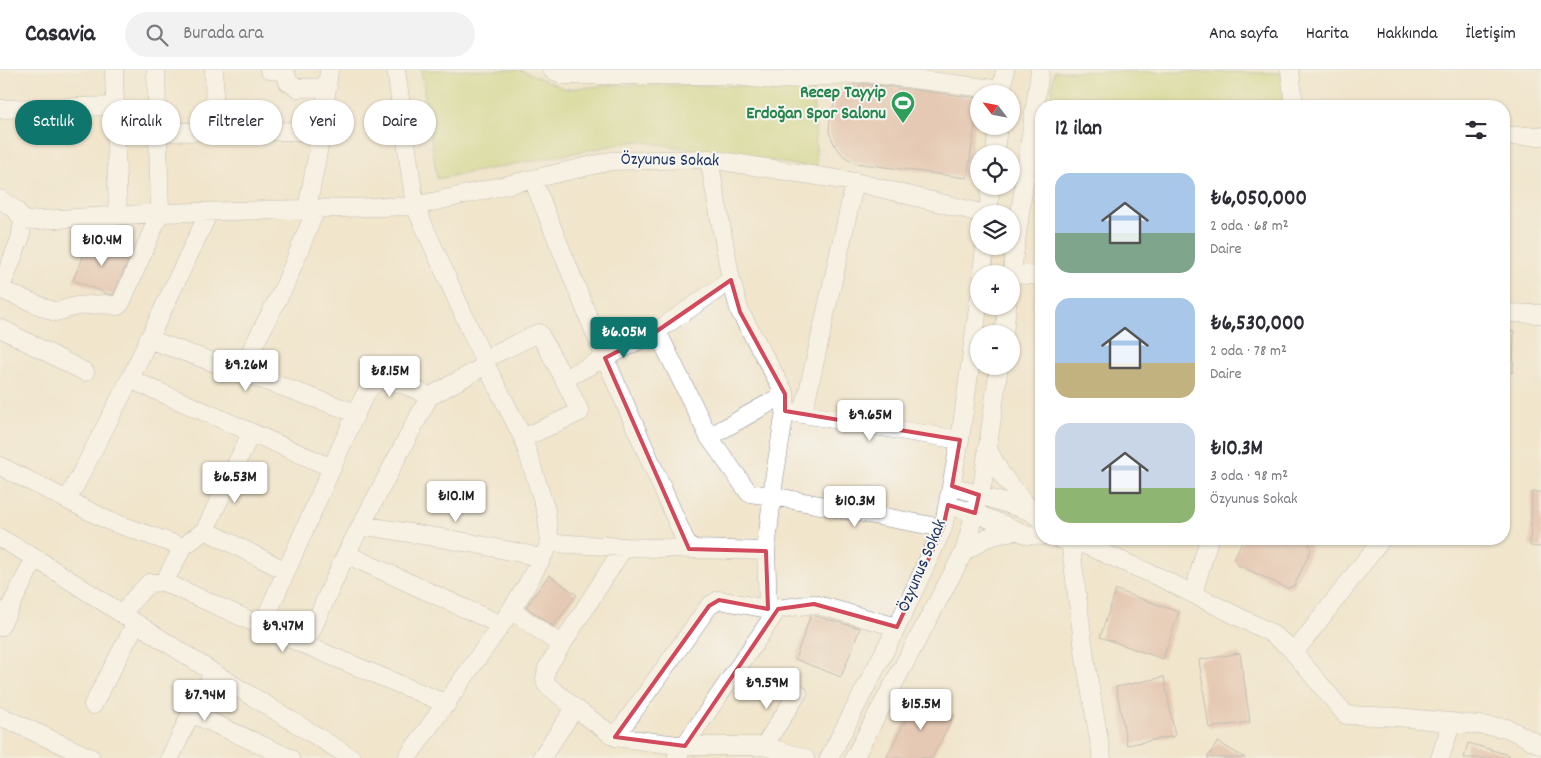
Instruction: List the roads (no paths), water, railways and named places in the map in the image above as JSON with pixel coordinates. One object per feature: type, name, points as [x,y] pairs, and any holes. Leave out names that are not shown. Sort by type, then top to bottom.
[{"type":"street","points":[[114,70],[115,100]]},
{"type":"street","points":[[156,70],[157,100]]},
{"type":"street","points":[[214,70],[214,100]]},
{"type":"street","points":[[269,70],[283,71],[288,76],[288,82],[298,88],[329,78],[326,100]]},
{"type":"street","points":[[396,70],[415,206],[485,362],[523,438],[546,511],[550,543],[511,610],[407,758]]},
{"type":"street","points":[[552,70],[564,75],[608,72],[773,75],[866,71],[970,87]]},
{"type":"street","points":[[1003,85],[1005,70]]},
{"type":"street","points":[[1038,100],[1040,70]]},
{"type":"street","points":[[1290,70],[1293,100]]},
{"type":"street","points":[[0,109],[102,106]]},
{"type":"street","points":[[1510,136],[1541,136]]},
{"type":"street","points":[[116,145],[118,216]]},
{"type":"street","points":[[0,200],[16,210],[23,221],[20,239],[0,290],[55,312],[77,306],[103,304],[118,306],[160,213],[158,145]]},
{"type":"street","points":[[240,372],[285,285],[312,209],[320,145]]},
{"type":"street","points":[[1014,265],[1035,147]]},
{"type":"street","points":[[709,159],[731,280],[740,312],[791,407]]},
{"type":"street","name":"Özyunus Sokak","points":[[23,221],[160,213],[415,206],[611,161],[709,159],[855,182],[970,210]]},
{"type":"street","points":[[533,180],[605,358],[689,549]]},
{"type":"street","points":[[680,752],[773,609],[766,551],[772,496],[791,407],[855,182]]},
{"type":"street","points":[[68,499],[130,379],[209,212]]},
{"type":"street","points":[[1020,275],[1035,276]]},
{"type":"street","points":[[564,378],[657,331],[731,280]]},
{"type":"street","points":[[1510,314],[1541,314]]},
{"type":"street","name":"Özyunus Sokak","points":[[828,758],[897,627],[943,528],[960,440],[977,315]]},
{"type":"street","points":[[0,328],[85,372]]},
{"type":"street","points":[[657,331],[709,437],[749,493],[943,528]]},
{"type":"street","points":[[305,645],[346,554],[429,397],[485,362],[539,333],[580,412],[523,438]]},
{"type":"street","points":[[148,339],[356,413]]},
{"type":"street","points":[[854,758],[964,552],[979,495],[988,448],[998,375]]},
{"type":"street","points":[[130,379],[332,468]]},
{"type":"street","points":[[262,626],[356,413],[371,386],[385,380],[421,392],[429,397]]},
{"type":"street","points":[[709,437],[791,407],[960,440]]},
{"type":"street","points":[[164,582],[183,547],[205,530],[251,433]]},
{"type":"street","points":[[988,448],[1002,475],[1035,514]]},
{"type":"street","points":[[0,466],[68,499],[109,522],[183,547]]},
{"type":"street","points":[[952,486],[1035,515]]},
{"type":"street","points":[[948,505],[974,513],[1028,535],[1035,536]]},
{"type":"street","points":[[361,525],[471,542],[530,555],[541,560]]},
{"type":"street","points":[[205,530],[286,571]]},
{"type":"street","points":[[964,552],[986,538],[1016,530]]},
{"type":"street","points":[[0,538],[35,558],[352,758]]},
{"type":"street","points":[[550,543],[766,551]]},
{"type":"street","points":[[1067,545],[1102,758]]},
{"type":"street","points":[[1081,545],[1161,578],[1269,632],[1288,646],[1346,715],[1452,722],[1506,728],[1541,745]]},
{"type":"street","points":[[1193,594],[1207,545]]},
{"type":"street","points":[[1294,654],[1377,545]]},
{"type":"street","points":[[624,547],[548,668],[545,679],[546,684],[575,708],[615,736],[680,752],[764,746],[806,758]]},
{"type":"street","points":[[346,554],[501,625]]},
{"type":"street","points":[[0,627],[35,558]]},
{"type":"street","points":[[93,704],[130,619],[133,600],[149,583],[164,582],[305,645],[446,704]]},
{"type":"street","points":[[615,736],[709,606],[718,600],[773,609],[814,604],[897,627]]},
{"type":"street","points":[[511,610],[554,640]]},
{"type":"street","points":[[170,758],[191,713],[214,672]]},
{"type":"street","points":[[764,746],[798,693]]},
{"type":"street","points":[[541,758],[575,708]]},
{"type":"street","points":[[191,713],[290,758]]},
{"type":"street","points":[[0,716],[91,758]]},
{"type":"street","points":[[1440,758],[1452,722]]},
{"type":"place","name":"Recep Tayyip Erdoğan Spor Salonu","points":[[903,124]]}]
